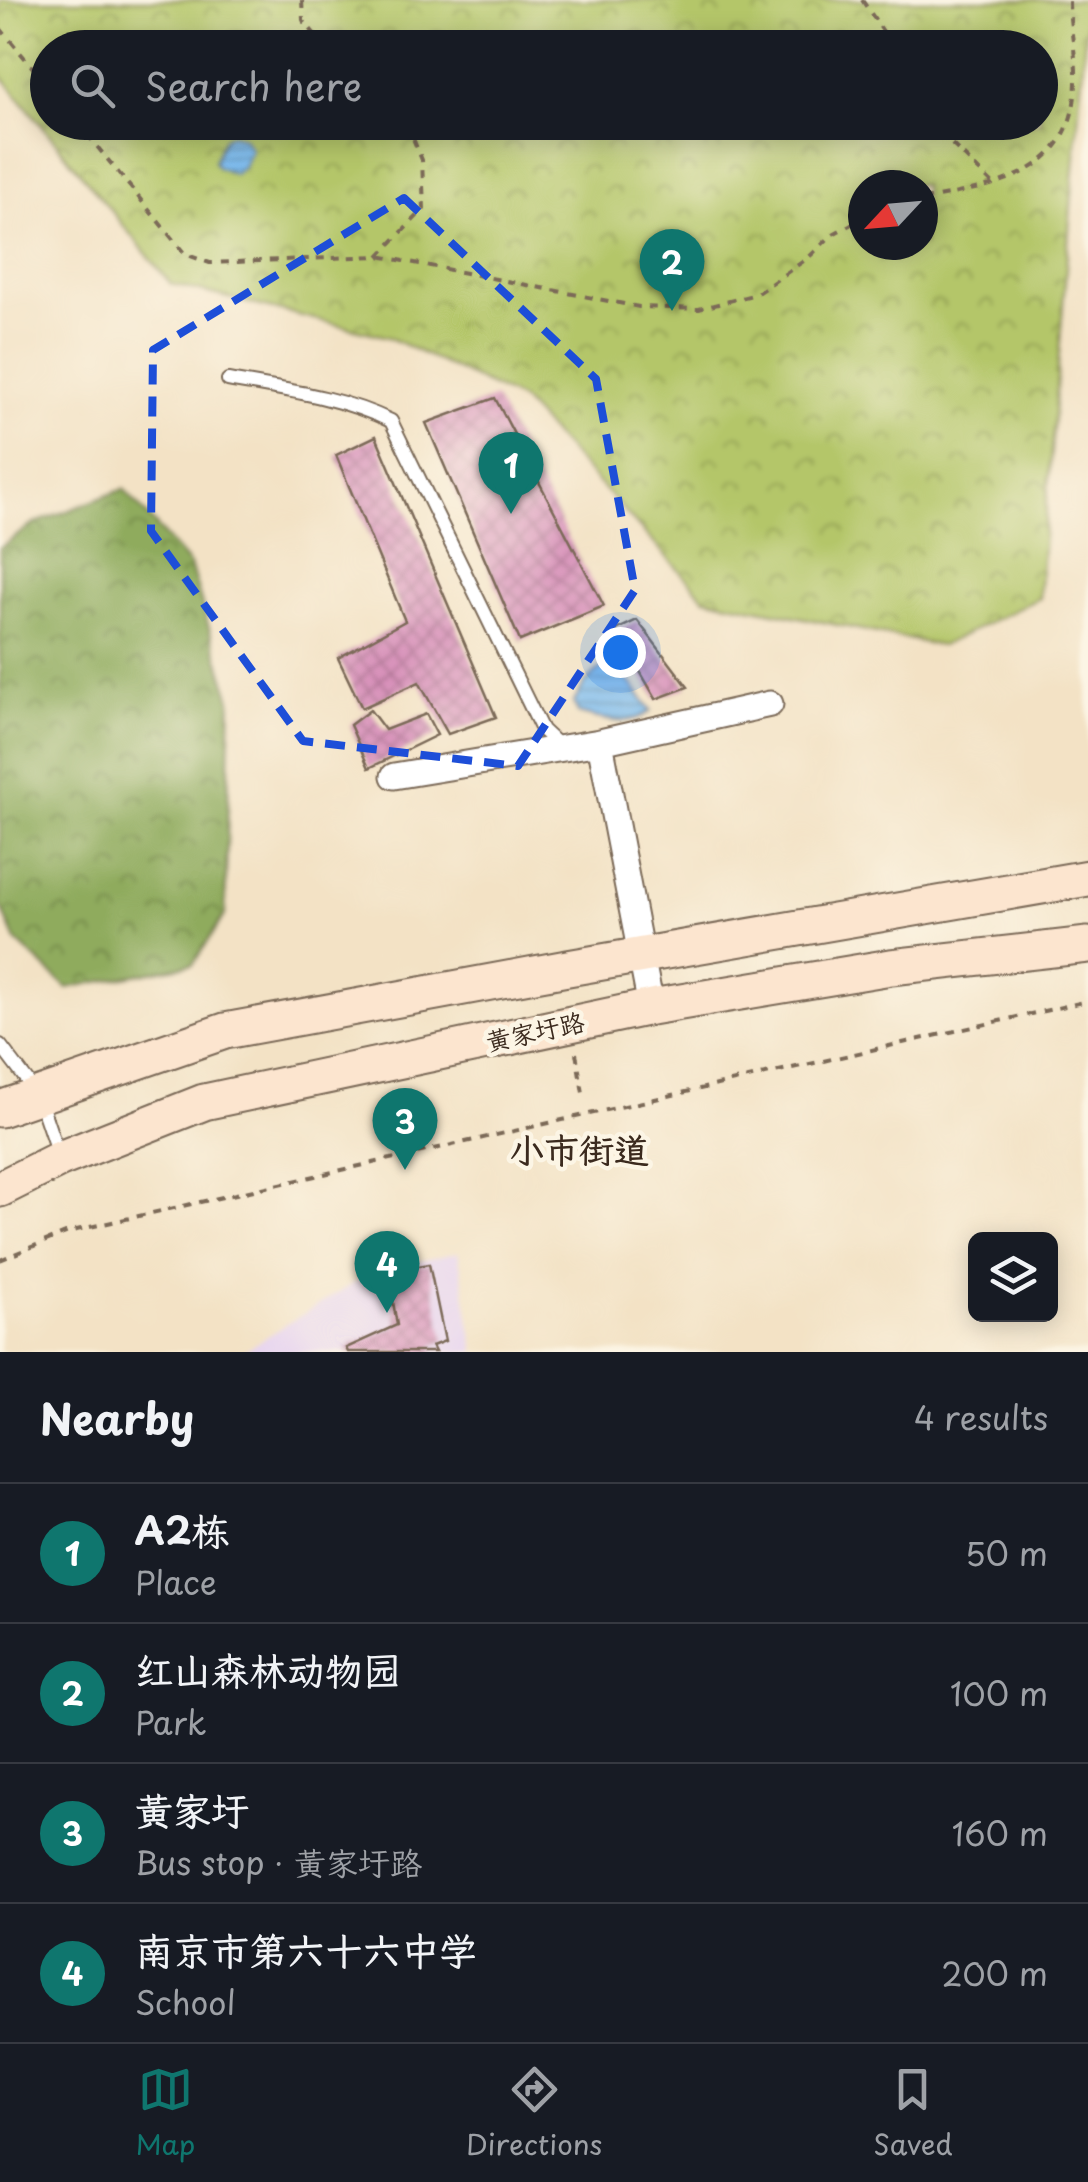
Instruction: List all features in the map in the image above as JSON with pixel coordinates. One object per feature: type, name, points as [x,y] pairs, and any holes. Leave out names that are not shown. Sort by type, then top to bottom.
[{"type":"main road","points":[[0,1110],[226,1031],[1088,878]]},
{"type":"main road","name":"黄家圩路","points":[[0,1189],[60,1160],[204,1102],[651,1007],[891,968],[1088,945]]},
{"type":"street","points":[[394,776],[600,742],[770,704]]},
{"type":"street","points":[[600,742],[651,1007]]},
{"type":"lane","points":[[228,380],[274,386],[362,407],[391,421],[542,730],[558,745]]},
{"type":"lane","points":[[0,1045],[38,1095],[60,1160]]},
{"type":"path","points":[[302,0],[303,20],[311,30]]},
{"type":"path","points":[[862,0],[882,30]]},
{"type":"path","points":[[938,197],[995,185],[1051,156],[1070,126],[1076,72],[1069,0]]},
{"type":"path","points":[[0,28],[30,64]]},
{"type":"path","points":[[92,140],[184,254],[210,264],[380,256],[639,307],[699,308],[756,294],[848,226]]},
{"type":"path","points":[[380,256],[424,209],[422,160],[414,140]]},
{"type":"path","points":[[948,140],[995,185]]},
{"type":"path","points":[[0,1260],[68,1232],[1088,1001]]},
{"type":"highlighted area","points":[[404,198],[596,379],[635,590],[518,766],[303,741],[151,531],[153,350]]},
{"type":"shaded area","points":[[458,1252],[475,1352],[242,1352],[369,1274]]},
{"type":"green space","points":[[0,0],[1088,0],[1039,598],[941,646],[705,598],[521,400],[388,337],[171,284],[54,140],[1058,140],[1058,30],[30,30],[30,111],[0,74]]},
{"type":"green space","points":[[124,489],[190,565],[231,700],[225,915],[193,964],[67,988],[16,941],[0,904],[0,548],[33,524]]},
{"type":"water","points":[[223,140],[245,140],[251,149],[243,167],[234,174],[214,162]]},
{"type":"water","points":[[601,668],[624,677],[651,711],[624,721],[578,713],[574,702],[585,683]]},
{"type":"building","points":[[495,398],[604,606],[520,641],[426,423]]},
{"type":"building","points":[[376,436],[496,717],[448,734],[419,682],[362,708],[338,658],[405,621],[336,455]]},
{"type":"building","points":[[637,620],[688,687],[656,699],[616,630]]},
{"type":"building","points":[[370,710],[385,730],[426,714],[437,735],[369,768],[350,725]]},
{"type":"building","points":[[429,1264],[445,1341],[432,1346],[435,1352],[348,1352],[346,1348],[397,1325],[388,1272]]},
{"type":"place","name":"红山森林动物园","points":[[672,311]]},
{"type":"place","name":"A2栋","points":[[511,514]]},
{"type":"place","name":"黄家圩","points":[[405,1170]]},
{"type":"place","name":"南京市第六十六中学","points":[[387,1313]]},
{"type":"district","name":"小市街道","points":[[579,1148]]}]
